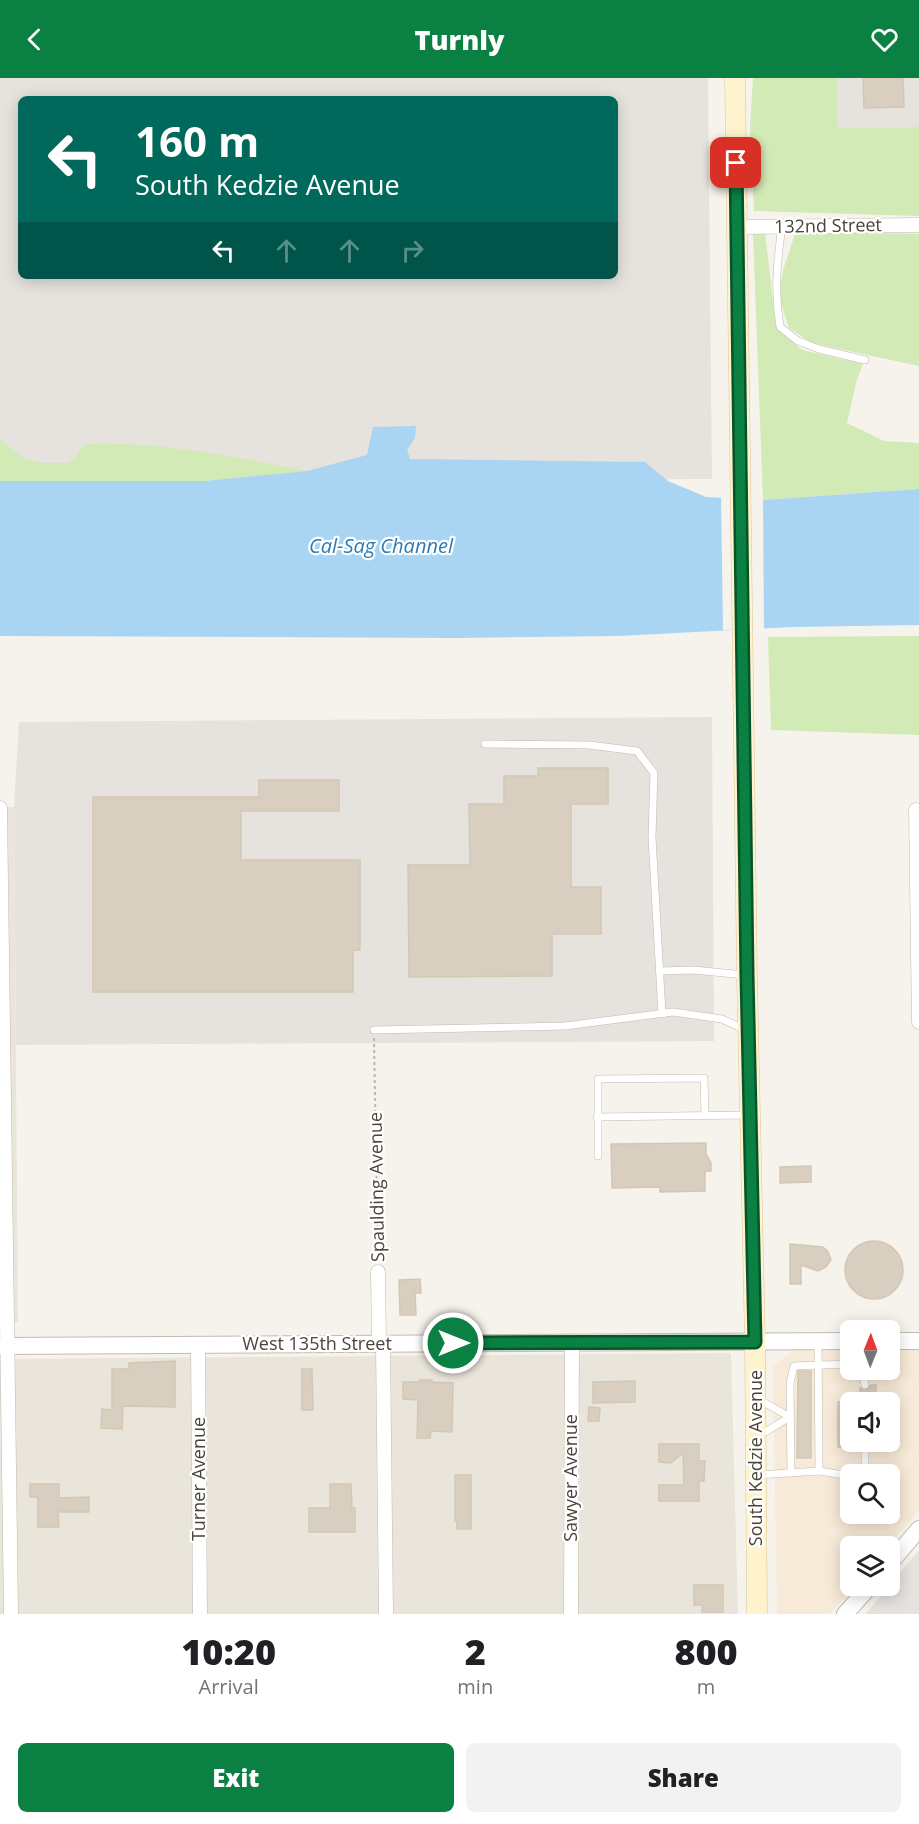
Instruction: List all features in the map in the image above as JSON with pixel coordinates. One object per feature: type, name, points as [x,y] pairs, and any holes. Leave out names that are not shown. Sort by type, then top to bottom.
[{"type":"main road","name":"South Kedzie Avenue","points":[[735,78],[747,976],[755,1342],[757,1614]]},
{"type":"street","name":"132nd Street","points":[[737,227],[919,225]]},
{"type":"street","points":[[0,808],[5,1536],[11,1614]]},
{"type":"street","points":[[916,810],[919,1022]]},
{"type":"street","name":"Spaulding Avenue","points":[[378,1272],[386,1614]]},
{"type":"street","name":"West 135th Street","points":[[4,1346],[840,1341]]},
{"type":"street","points":[[900,1341],[919,1341]]},
{"type":"street","name":"Sawyer Avenue","points":[[570,1614],[572,1343]]},
{"type":"street","name":"Turner Avenue","points":[[198,1345],[200,1614]]},
{"type":"street","points":[[900,1551],[919,1528]]},
{"type":"street","points":[[845,1614],[861,1596]]},
{"type":"lane","points":[[782,226],[776,299],[780,327],[798,341],[819,349],[865,360]]},
{"type":"lane","points":[[485,744],[589,746],[637,751],[654,773],[652,837],[662,1014]]},
{"type":"lane","points":[[660,971],[694,970],[747,976]]},
{"type":"lane","points":[[374,1030],[565,1026],[662,1014],[698,1014],[722,1019],[748,1031]]},
{"type":"lane","points":[[598,1156],[598,1079],[704,1078],[705,1115]]},
{"type":"lane","points":[[597,1117],[750,1115]]},
{"type":"lane","points":[[818,1341],[819,1471]]},
{"type":"lane","points":[[791,1473],[790,1383],[794,1366],[840,1364]]},
{"type":"lane","points":[[864,1380],[865,1385]]},
{"type":"lane","points":[[755,1397],[790,1417]]},
{"type":"lane","points":[[756,1438],[790,1417]]},
{"type":"lane","points":[[756,1475],[819,1471],[840,1474]]},
{"type":"path","name":"Spaulding Avenue","points":[[374,1030],[378,1272]]},
{"type":"shaded area","points":[[0,78],[708,78],[712,479],[0,481]]},
{"type":"shaded area","points":[[837,78],[919,78],[919,127],[838,128]]},
{"type":"shaded area","points":[[712,717],[714,1041],[16,1045],[14,807],[19,722]]},
{"type":"shaded area","points":[[0,807],[14,807],[18,1322],[0,1322]]},
{"type":"shaded area","points":[[795,1349],[840,1349],[840,1380],[900,1380],[900,1349],[919,1350],[919,1511],[897,1536],[840,1536],[840,1596],[845,1596],[830,1614],[777,1614],[773,1367]]},
{"type":"shaded area","points":[[731,1353],[738,1614],[0,1614],[0,1359]]},
{"type":"shaded area","points":[[919,1550],[919,1614],[866,1614],[881,1596],[900,1596],[900,1573]]},
{"type":"green space","points":[[753,78],[837,78],[838,128],[919,127],[919,216],[754,211],[750,128]]},
{"type":"green space","points":[[796,231],[919,234],[919,366],[812,343],[789,328],[779,297],[783,270]]},
{"type":"green space","points":[[765,232],[776,327],[802,350],[863,364],[857,379],[847,423],[884,441],[919,443],[919,489],[763,500],[753,233]]},
{"type":"green space","points":[[0,439],[23,458],[44,463],[68,463],[75,458],[85,444],[113,444],[197,451],[307,471],[205,481],[0,481]]},
{"type":"green space","points":[[919,636],[919,735],[771,730],[768,637]]},
{"type":"water","name":"Cal-Sag Channel","points":[[416,426],[415,438],[407,450],[410,459],[645,462],[668,481],[706,497],[763,500],[919,489],[919,625],[793,627],[617,636],[456,638],[0,636],[0,481],[205,481],[307,471],[367,455],[373,427]]},
{"type":"pier","points":[[721,495],[763,497],[764,629],[723,630]]},
{"type":"building","points":[[863,78],[903,78],[904,107],[864,108]]},
{"type":"building","points":[[538,768],[608,768],[608,804],[571,804],[571,887],[601,887],[601,934],[552,934],[552,976],[409,977],[408,865],[470,865],[469,804],[504,804],[504,776],[538,776]]},
{"type":"building","points":[[259,780],[339,780],[339,811],[241,811],[241,860],[360,860],[360,950],[353,950],[353,992],[93,992],[93,797],[259,797]]},
{"type":"building","points":[[706,1143],[706,1154],[711,1163],[711,1171],[705,1171],[705,1191],[660,1192],[660,1187],[612,1188],[611,1144]]},
{"type":"building","points":[[811,1166],[811,1182],[780,1183],[780,1167]]},
{"type":"building","points":[[868,1241],[880,1241],[895,1249],[903,1264],[903,1276],[895,1291],[880,1299],[868,1299],[853,1291],[845,1276],[845,1264],[853,1249]]},
{"type":"building","points":[[790,1244],[823,1247],[831,1260],[826,1267],[818,1271],[801,1265],[801,1284],[790,1284]]},
{"type":"building","points":[[420,1279],[421,1293],[415,1293],[416,1315],[400,1315],[399,1280]]},
{"type":"building","points":[[175,1361],[175,1407],[123,1406],[122,1429],[101,1428],[102,1409],[112,1410],[112,1369],[129,1369],[129,1363]]},
{"type":"building","points":[[302,1369],[312,1369],[313,1410],[302,1410]]},
{"type":"building","points":[[798,1371],[811,1371],[811,1458],[797,1458]]},
{"type":"building","points":[[420,1380],[453,1383],[452,1432],[431,1431],[430,1438],[417,1438],[418,1400],[403,1399],[403,1382],[420,1382]]},
{"type":"building","points":[[635,1381],[635,1402],[593,1403],[593,1382]]},
{"type":"building","points":[[871,1385],[876,1385],[876,1392],[860,1392],[860,1388],[867,1390]]},
{"type":"building","points":[[838,1402],[840,1402],[840,1447],[838,1447]]},
{"type":"building","points":[[589,1407],[600,1408],[599,1421],[588,1421]]},
{"type":"building","points":[[659,1444],[699,1444],[699,1461],[705,1461],[704,1481],[699,1481],[699,1501],[659,1501],[659,1485],[684,1485],[683,1453],[671,1463],[659,1462]]},
{"type":"building","points":[[455,1475],[471,1475],[471,1529],[457,1529]]},
{"type":"building","points":[[30,1484],[59,1484],[59,1498],[89,1497],[89,1512],[58,1512],[59,1527],[38,1527],[38,1497],[30,1497]]},
{"type":"building","points":[[330,1484],[351,1484],[352,1508],[355,1508],[355,1532],[309,1532],[309,1508],[330,1508]]},
{"type":"building","points":[[694,1585],[723,1585],[723,1612],[702,1612],[702,1605],[694,1605]]},
{"type":"route","points":[[453,1343],[755,1342],[747,976],[736,163]]}]
